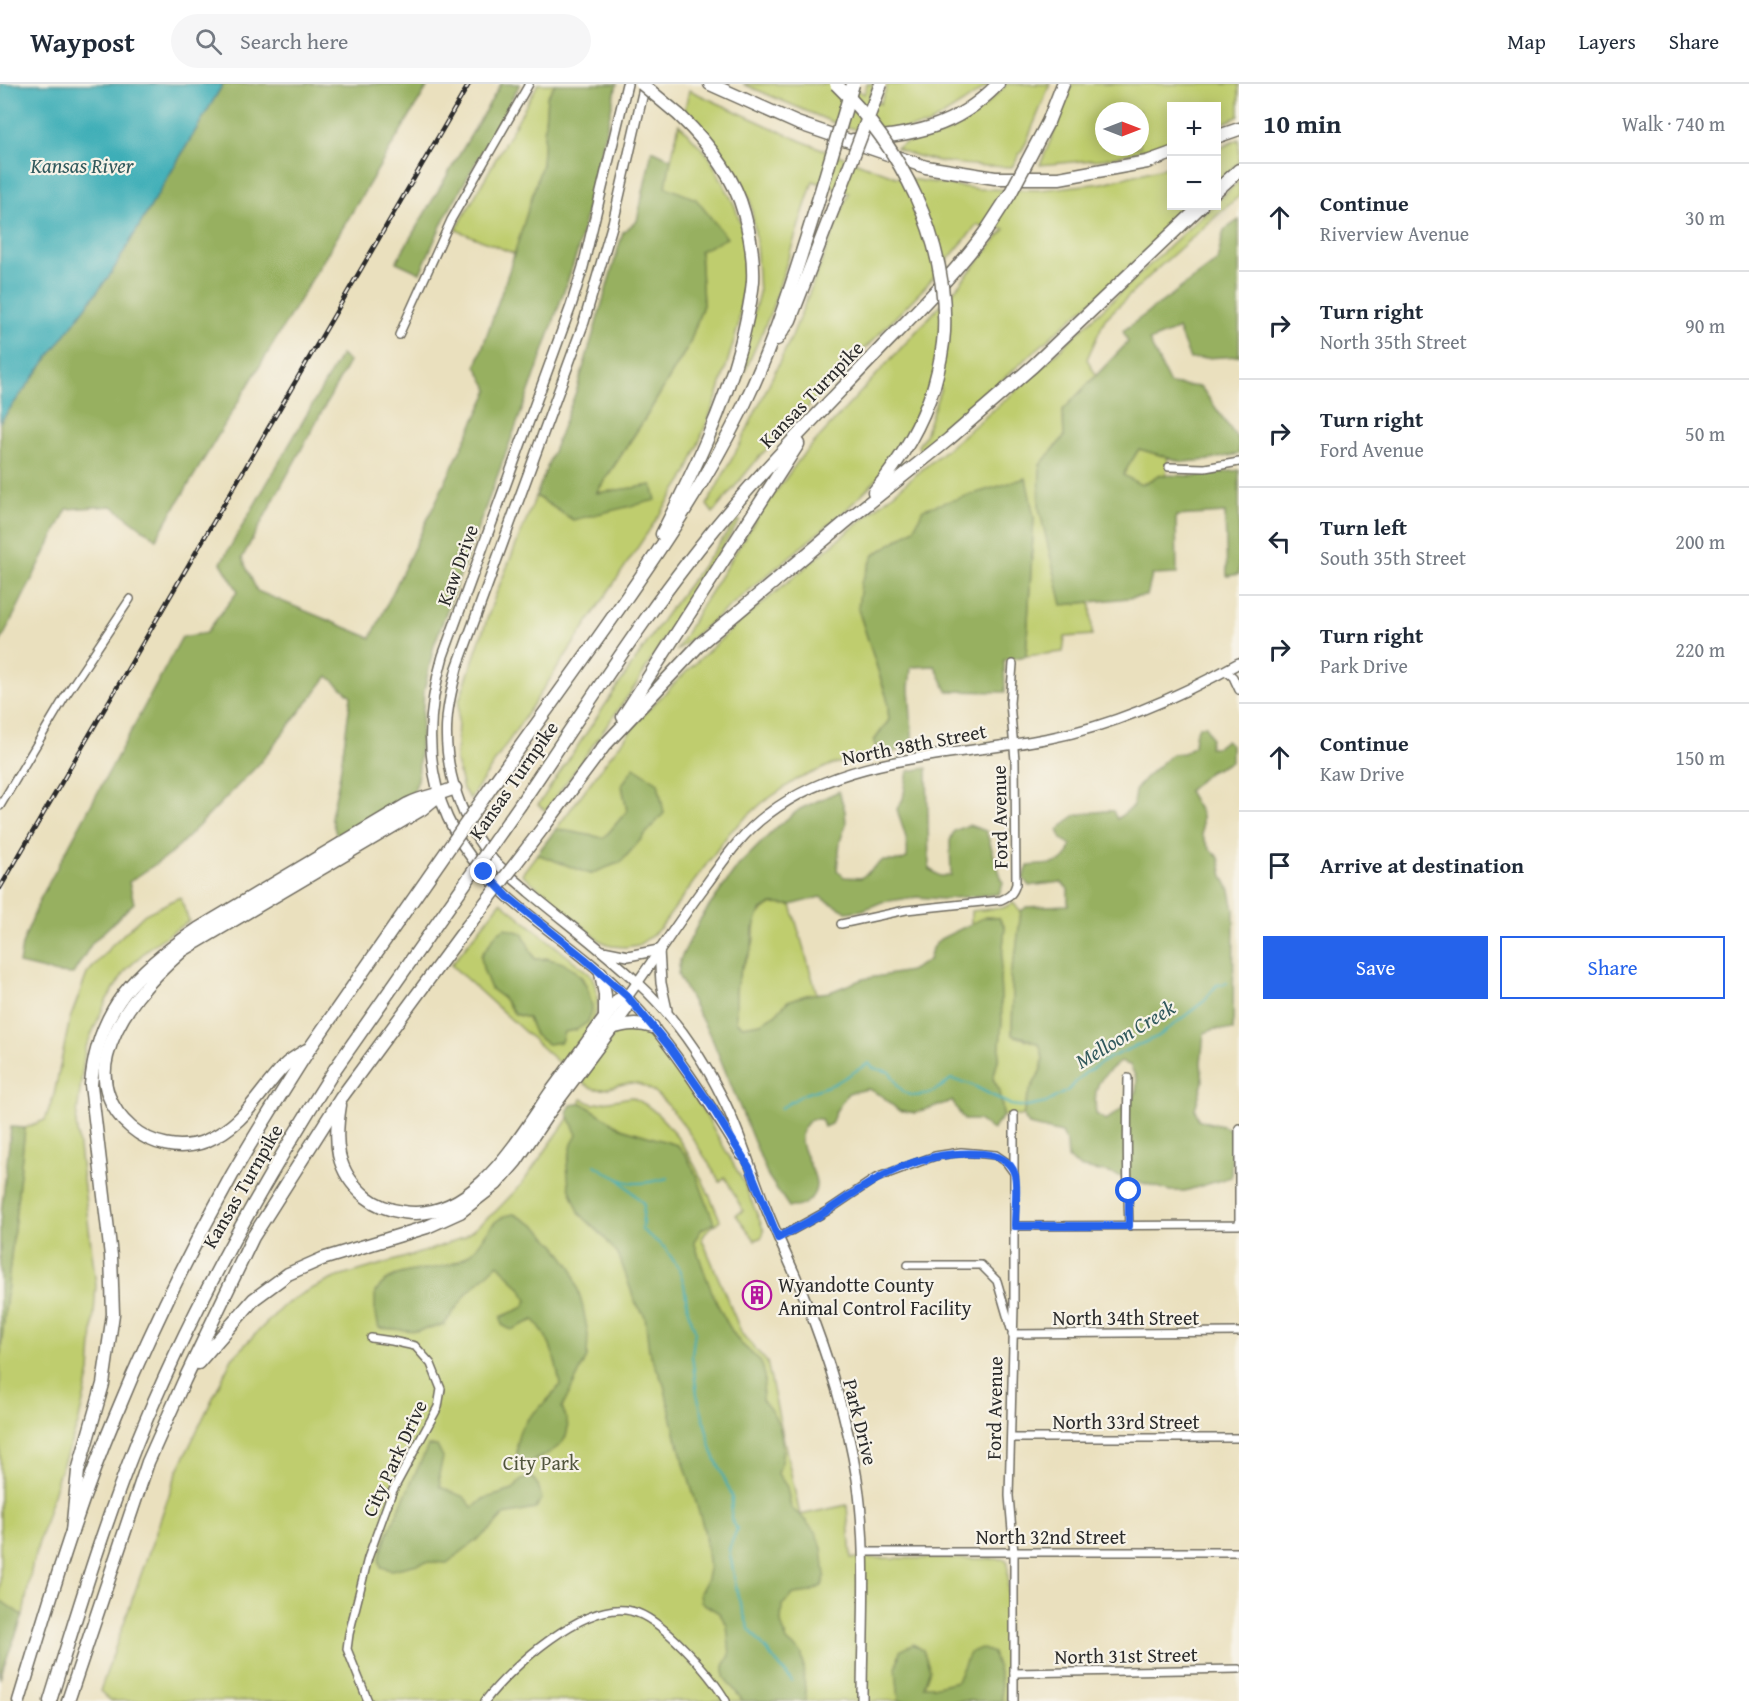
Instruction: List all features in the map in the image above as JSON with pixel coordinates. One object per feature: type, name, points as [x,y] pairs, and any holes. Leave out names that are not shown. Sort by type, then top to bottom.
[{"type":"highway","points":[[640,579],[704,450],[721,407],[747,320],[753,281],[752,255],[744,211],[728,176],[706,141],[644,84]]},
{"type":"highway","points":[[710,84],[798,123],[927,167],[995,178],[1059,178],[1147,162],[1167,155]]},
{"type":"highway","points":[[836,84],[869,120],[885,143],[916,199],[934,245],[942,281],[944,324],[942,357],[926,411],[914,437],[893,470],[854,516]]},
{"type":"highway","name":"Kansas Turnpike","points":[[19,1701],[72,1532],[114,1419],[182,1268],[233,1174],[310,1048],[492,786],[640,579],[686,510],[716,458],[768,353],[817,204],[853,84]]},
{"type":"highway","points":[[768,353],[790,320],[881,84]]},
{"type":"highway","points":[[849,141],[901,135],[936,126],[972,107],[998,84]]},
{"type":"highway","name":"Kansas Turnpike","points":[[50,1701],[89,1574],[137,1442],[173,1358],[240,1226],[286,1146],[335,1069],[683,569],[775,459],[917,311],[972,250],[986,231],[1010,194],[1048,122],[1063,84]]},
{"type":"highway","points":[[1221,135],[1239,129]]},
{"type":"highway","points":[[1221,186],[1239,170]]},
{"type":"highway","points":[[604,746],[701,643],[949,439],[1033,366],[1197,210]]},
{"type":"highway","points":[[68,1701],[148,1462],[253,1237],[341,1098],[604,746],[817,415]]},
{"type":"highway","points":[[72,1532],[78,1471],[103,1384],[113,1314],[111,1256],[91,1085],[93,1062],[105,1022],[116,1004],[148,967],[168,949],[241,910],[411,808],[424,796],[439,795],[455,788]]},
{"type":"highway","points":[[241,910],[183,950],[155,975],[137,996],[111,1042],[106,1058],[106,1087],[115,1109],[131,1129],[163,1144],[177,1146],[204,1142],[230,1128],[255,1103],[285,1065],[310,1048]]},
{"type":"highway","points":[[601,973],[608,1023]]},
{"type":"highway","points":[[341,1098],[336,1138],[339,1160],[347,1176],[358,1190],[372,1202],[388,1210],[414,1214],[434,1211],[456,1203],[495,1170],[546,1108],[608,1023],[626,1009],[627,996]]},
{"type":"highway","points":[[608,1023],[640,1023],[653,1027]]},
{"type":"highway","points":[[184,1381],[254,1299],[288,1275],[322,1259],[426,1227],[460,1212],[496,1184],[516,1161],[546,1108]]},
{"type":"main road","name":"Kaw Drive","points":[[627,84],[586,258],[571,306],[443,656],[434,687],[429,738],[434,777],[447,816],[457,836],[484,872],[508,897],[627,996]]},
{"type":"main road","name":"Kaw Drive","points":[[638,982],[551,911],[495,861],[477,838],[465,816],[455,788],[446,729],[450,694],[457,668],[584,322],[613,223],[644,84]]},
{"type":"main road","name":"North 38th Street","points":[[627,996],[742,836],[767,814],[799,793],[844,774],[895,763],[1050,738],[1106,723],[1166,701],[1239,663]]},
{"type":"main road","points":[[600,950],[621,956],[659,950],[661,983],[669,1014]]},
{"type":"main road","name":"Park Drive","points":[[638,982],[669,1014],[720,1093],[734,1122],[749,1167],[778,1238],[806,1300],[837,1390],[857,1479],[863,1552],[862,1701]]},
{"type":"main road","name":"Park Drive","points":[[627,996],[672,1050],[712,1107],[749,1167]]},
{"type":"street","points":[[399,335],[452,220],[529,84]]},
{"type":"street","points":[[1169,467],[1205,468],[1239,462]]},
{"type":"street","points":[[0,806],[66,695],[130,599]]},
{"type":"street","name":"Ford Avenue","points":[[841,924],[906,910],[1001,900],[1010,896],[1016,884],[1015,760],[1010,703],[1013,664]]},
{"type":"street","points":[[1226,671],[1233,678],[1239,690]]},
{"type":"street","points":[[1128,1078],[1126,1161],[1129,1181],[1129,1226]]},
{"type":"street","name":"Ford Avenue","points":[[1014,1115],[1015,1226],[1009,1496],[1014,1553],[1014,1701]]},
{"type":"street","points":[[1015,1226],[1239,1225],[1239,1128]]},
{"type":"street","points":[[778,1238],[827,1211],[876,1178],[935,1156],[961,1152],[996,1155],[1006,1162],[1015,1174]]},
{"type":"street","points":[[908,1265],[981,1265],[997,1281],[1012,1334]]},
{"type":"street","name":"North 34th Street","points":[[1012,1334],[1239,1332]]},
{"type":"street","name":"City Park Drive","points":[[368,1701],[347,1649],[349,1634],[368,1558],[392,1492],[438,1407],[441,1389],[431,1364],[415,1346],[371,1338]]},
{"type":"street","name":"North 33rd Street","points":[[1012,1438],[1239,1438]]},
{"type":"street","name":"North 32nd Street","points":[[863,1552],[1239,1552]]},
{"type":"street","points":[[485,1701],[516,1667],[563,1631],[592,1615],[609,1610],[632,1611],[651,1620],[692,1655],[726,1701]]},
{"type":"street","name":"North 31st Street","points":[[1014,1673],[1239,1669]]},
{"type":"green space","points":[[223,84],[429,84],[156,539],[112,506],[67,509],[0,643],[0,422],[112,272]]},
{"type":"green space","points":[[501,84],[520,84],[444,219],[420,273],[396,262]]},
{"type":"green space","points":[[538,84],[555,84],[547,97],[542,164],[515,254],[456,230]]},
{"type":"green space","points":[[555,84],[617,84],[577,253],[534,378],[434,645],[424,691],[418,780],[413,793],[337,837],[331,817],[339,780],[351,696],[328,676],[258,765],[172,853],[129,882],[134,903],[92,943],[73,974],[57,973],[19,964],[22,945],[39,901],[182,637],[206,633],[238,591],[221,563],[341,355],[349,362],[242,558],[257,591],[371,638],[489,390],[476,366],[509,271],[542,164],[547,97]]},
{"type":"green space","points":[[743,84],[846,84],[864,94],[867,84],[874,84],[869,98],[880,104],[888,84],[990,84],[928,125],[869,134],[832,122]]},
{"type":"green space","points":[[1007,84],[1050,84],[1026,143],[1012,167],[938,161],[896,148],[912,141],[940,135],[959,126],[985,106]]},
{"type":"green space","points":[[1072,84],[1239,84],[1239,116],[1221,124],[1221,102],[1167,102],[1167,145],[1149,149],[1149,102],[1095,102],[1095,156],[1117,156],[1040,165]]},
{"type":"green space","points":[[689,90],[801,141],[896,177],[978,189],[1040,190],[1103,183],[1167,167],[1167,210],[1190,210],[1101,293],[921,451],[918,446],[925,435],[941,387],[929,385],[926,397],[893,458],[875,481],[846,510],[676,651],[760,513],[802,456],[957,287],[1005,229],[977,225],[926,286],[760,456],[713,513],[707,505],[741,442],[792,336],[849,193],[813,181],[771,312],[738,387],[735,385],[759,293],[756,240],[750,199],[719,149],[684,113]]},
{"type":"green space","points":[[679,124],[709,156],[735,206],[744,236],[744,278],[738,327],[717,397],[686,475],[470,799],[463,789],[456,761],[459,701],[494,599],[536,496],[573,520],[652,485],[596,494],[689,345],[703,305],[700,251],[665,187]]},
{"type":"green space","points":[[1239,139],[1239,162],[1221,180],[1221,156],[1221,148]]},
{"type":"green space","points":[[652,150],[671,159],[666,187],[696,199],[727,238],[700,251],[703,305],[689,345],[646,417],[596,493],[652,485],[656,500],[573,520],[536,496],[577,389],[623,232],[637,221]]},
{"type":"green space","points":[[1239,181],[1239,196],[1105,319],[1087,359],[1096,375],[1063,410],[1064,437],[1040,465],[1063,605],[1091,602],[1092,635],[1065,637],[1063,652],[1026,656],[1034,517],[914,529],[874,555],[858,609],[887,698],[889,720],[874,741],[878,755],[833,764],[796,780],[762,803],[730,832],[661,927],[638,945],[611,946],[599,940],[522,874],[537,854],[590,874],[664,813],[622,785],[627,811],[604,838],[556,829],[646,712],[685,673],[734,627],[1016,391],[1208,210],[1221,210],[1221,197]]},
{"type":"green space","points":[[1239,220],[1239,356],[1190,359],[1178,329],[1149,341],[1170,384],[1201,387],[1239,441],[1239,454],[1183,462],[1139,449],[1123,475],[1141,485],[1160,475],[1196,476],[1239,470],[1239,574],[1227,576],[1225,513],[1176,516],[1177,574],[1152,575],[1147,596],[1062,605],[1039,508],[1040,465],[1064,437],[1063,410],[1128,342],[1123,331],[1217,261],[1224,230]]},
{"type":"green space","points":[[1139,449],[1168,457],[1166,475],[1160,475],[1141,485],[1122,475]]},
{"type":"green space","points":[[1026,478],[1034,517],[1026,656],[1004,660],[1005,692],[947,691],[935,666],[911,667],[909,688],[913,748],[878,755],[874,741],[889,720],[887,698],[858,609],[861,583],[874,555],[914,529],[923,509]]},
{"type":"green space","points":[[737,520],[740,521],[692,592],[638,682],[546,811],[538,805],[665,616]]},
{"type":"green space","points":[[1199,726],[1206,726],[1211,738],[1209,747],[1217,747],[1226,740],[1231,745],[1231,762],[1209,772],[1188,791],[1202,815],[1202,835],[1209,848],[1219,858],[1234,910],[1233,1030],[1215,1029],[1204,1033],[1201,1063],[1203,1082],[1195,1109],[1198,1119],[1232,1131],[1231,1177],[1185,1191],[1170,1191],[1106,1172],[1082,1168],[1068,1159],[1067,1144],[1062,1133],[1029,1125],[1023,1116],[1028,1096],[1041,1070],[1043,1058],[1039,1044],[1012,1035],[1013,994],[1010,975],[1016,952],[1021,911],[1027,907],[1068,905],[1068,889],[1061,882],[1029,886],[1023,878],[1028,866],[1055,863],[1065,858],[1071,845],[1062,839],[1058,830],[1074,816],[1113,811],[1117,819],[1133,806],[1135,791],[1145,778],[1172,754],[1184,753],[1194,746]],"holes":[[[1120,1062],[1130,1065],[1137,1080],[1136,1093],[1119,1111],[1106,1120],[1096,1114],[1096,1089],[1102,1078]]]},
{"type":"green space","points":[[634,767],[658,783],[664,813],[621,862],[590,874],[537,854],[556,829],[604,838],[627,811],[622,785]]},
{"type":"green space","points":[[927,768],[929,869],[940,876],[951,876],[950,841],[954,831],[969,825],[986,831],[1003,883],[999,894],[942,899],[917,897],[882,902],[863,910],[847,912],[820,897],[791,905],[772,904],[760,911],[753,929],[752,949],[742,966],[736,987],[736,1022],[743,1026],[761,1023],[775,1015],[788,1001],[806,995],[830,992],[863,979],[910,971],[929,960],[932,948],[940,939],[985,917],[999,918],[1005,927],[1000,978],[1002,1021],[999,1056],[993,1079],[1000,1091],[1003,1116],[993,1130],[978,1120],[964,1120],[952,1101],[915,1113],[898,1110],[882,1096],[868,1089],[848,1093],[836,1111],[831,1124],[824,1127],[821,1119],[811,1119],[802,1131],[803,1149],[816,1185],[814,1194],[807,1202],[789,1207],[768,1176],[713,1041],[678,975],[680,960],[701,918],[738,866],[779,825],[800,809],[839,791],[846,824],[840,842],[837,870],[844,877],[861,878],[882,861],[900,861],[907,858],[906,839],[897,809],[903,799],[908,771]]},
{"type":"green space","points":[[180,897],[189,921],[150,947],[126,970],[107,999],[85,1049],[76,1123],[96,1285],[90,1372],[78,1424],[59,1474],[32,1566],[23,1616],[0,1600],[0,1356],[25,1128],[45,1120],[54,1095],[70,1019],[87,974],[112,945],[145,914]]},
{"type":"green space","points":[[501,902],[592,976],[598,1003],[596,1014],[585,1033],[560,1064],[451,965]],"holes":[[[496,934],[529,948],[535,959],[547,958],[581,976],[588,990],[592,1008],[576,1030],[564,1032],[548,1044],[535,1035],[528,1018],[515,1014],[503,998],[491,989],[481,956]]]},
{"type":"green space","points":[[1013,903],[1021,911],[1016,952],[1010,975],[1013,994],[1012,1035],[1039,1044],[1043,1058],[1041,1070],[1028,1096],[1023,1116],[1003,1116],[1000,1091],[993,1079],[999,1056],[1002,1021],[1000,978],[1005,927],[999,918],[985,917],[971,924],[971,911],[1003,908]]},
{"type":"green space","points":[[772,904],[791,905],[817,994],[788,1001],[775,1015],[761,1023],[743,1026],[736,1022],[735,1001],[738,981],[753,944],[755,921],[763,910]]},
{"type":"green space","points":[[505,928],[522,933],[535,959],[553,960],[569,966],[582,978],[586,986],[592,1007],[588,1022],[576,1030],[564,1032],[561,1042],[548,1044],[535,1035],[528,1018],[515,1014],[503,998],[491,989],[483,969],[481,956],[496,934]]},
{"type":"green space","points":[[645,1031],[652,1038],[700,1105],[744,1183],[764,1231],[762,1237],[755,1240],[736,1215],[743,1211],[725,1177],[720,1182],[696,1143],[663,1100],[652,1091],[633,1083],[595,1089],[581,1080],[616,1032]]},
{"type":"green space","name":"City Park","points":[[631,1097],[647,1105],[674,1133],[696,1168],[720,1220],[706,1232],[702,1239],[742,1334],[767,1362],[800,1515],[847,1505],[851,1558],[1005,1559],[1008,1562],[1007,1701],[111,1701],[100,1691],[177,1472],[232,1358],[283,1306],[305,1292],[335,1278],[430,1250],[464,1237],[496,1211],[521,1185],[582,1099],[593,1104]]},
{"type":"green space","points":[[582,1103],[621,1128],[677,1145],[686,1155],[697,1177],[714,1223],[702,1229],[694,1241],[698,1254],[724,1317],[741,1343],[763,1367],[762,1400],[775,1416],[781,1434],[782,1454],[778,1474],[787,1487],[791,1508],[815,1532],[822,1548],[825,1576],[822,1586],[810,1592],[794,1594],[782,1605],[781,1623],[787,1641],[802,1654],[806,1701],[743,1701],[724,1677],[724,1666],[730,1655],[727,1625],[719,1613],[701,1602],[700,1593],[709,1569],[704,1529],[676,1437],[664,1385],[649,1351],[645,1316],[635,1302],[619,1256],[603,1236],[580,1214],[569,1187],[567,1165],[572,1144],[577,1135],[567,1112],[571,1105]]},
{"type":"green space","points":[[11,1127],[25,1128],[0,1357],[0,1223]]},
{"type":"green space","points":[[514,1214],[538,1227],[572,1268],[588,1334],[587,1357],[562,1408],[568,1425],[565,1438],[549,1453],[527,1462],[518,1461],[519,1434],[529,1417],[560,1385],[552,1351],[534,1320],[511,1330],[502,1325],[501,1317],[522,1308],[527,1301],[522,1290],[498,1264],[468,1292],[444,1325],[417,1331],[379,1328],[375,1310],[375,1292],[386,1280],[407,1272],[455,1263],[478,1246],[497,1221],[504,1216]]},
{"type":"green space","points":[[428,1446],[437,1446],[443,1458],[439,1474],[440,1487],[464,1497],[473,1508],[483,1499],[513,1490],[521,1480],[532,1477],[538,1485],[542,1499],[535,1509],[504,1515],[492,1528],[447,1563],[426,1562],[392,1570],[381,1567],[379,1559],[387,1535]]},
{"type":"green space","points":[[0,1600],[23,1616],[0,1679]]},
{"type":"green space","points":[[913,1644],[923,1650],[930,1669],[924,1686],[937,1686],[957,1681],[969,1653],[981,1648],[993,1653],[1000,1676],[1002,1701],[899,1701],[896,1669],[900,1651]]},
{"type":"water","name":"Kansas River","points":[[0,84],[223,84],[112,272],[0,422]]},
{"type":"waterway","name":"Melloon Creek","points":[[781,1108],[804,1094],[834,1084],[869,1063],[873,1068],[890,1072],[900,1088],[912,1095],[926,1094],[951,1079],[970,1084],[1011,1105],[1027,1107],[1046,1103],[1067,1091],[1085,1073],[1109,1058],[1159,1036],[1203,1002],[1217,985],[1227,983]]},
{"type":"waterway","name":"Melloon Creek","points":[[595,1165],[614,1177],[630,1182],[646,1183],[668,1178]]},
{"type":"waterway","points":[[619,1179],[644,1204],[642,1230],[665,1248],[679,1269],[688,1311],[695,1330],[692,1355],[697,1394],[712,1451],[732,1496],[731,1519],[737,1529],[729,1549],[738,1597],[749,1629],[792,1681]]},
{"type":"railway","points":[[0,888],[469,84]]},
{"type":"place","name":"Wyandotte County Animal Control Facility","points":[[757,1295]]},
{"type":"route","points":[[484,872],[508,897],[627,996],[672,1050],[712,1107],[749,1167],[778,1238],[827,1211],[837,1202],[876,1178],[912,1163],[961,1152],[996,1155],[1006,1162],[1015,1174],[1015,1226],[1129,1226],[1129,1191]]}]
